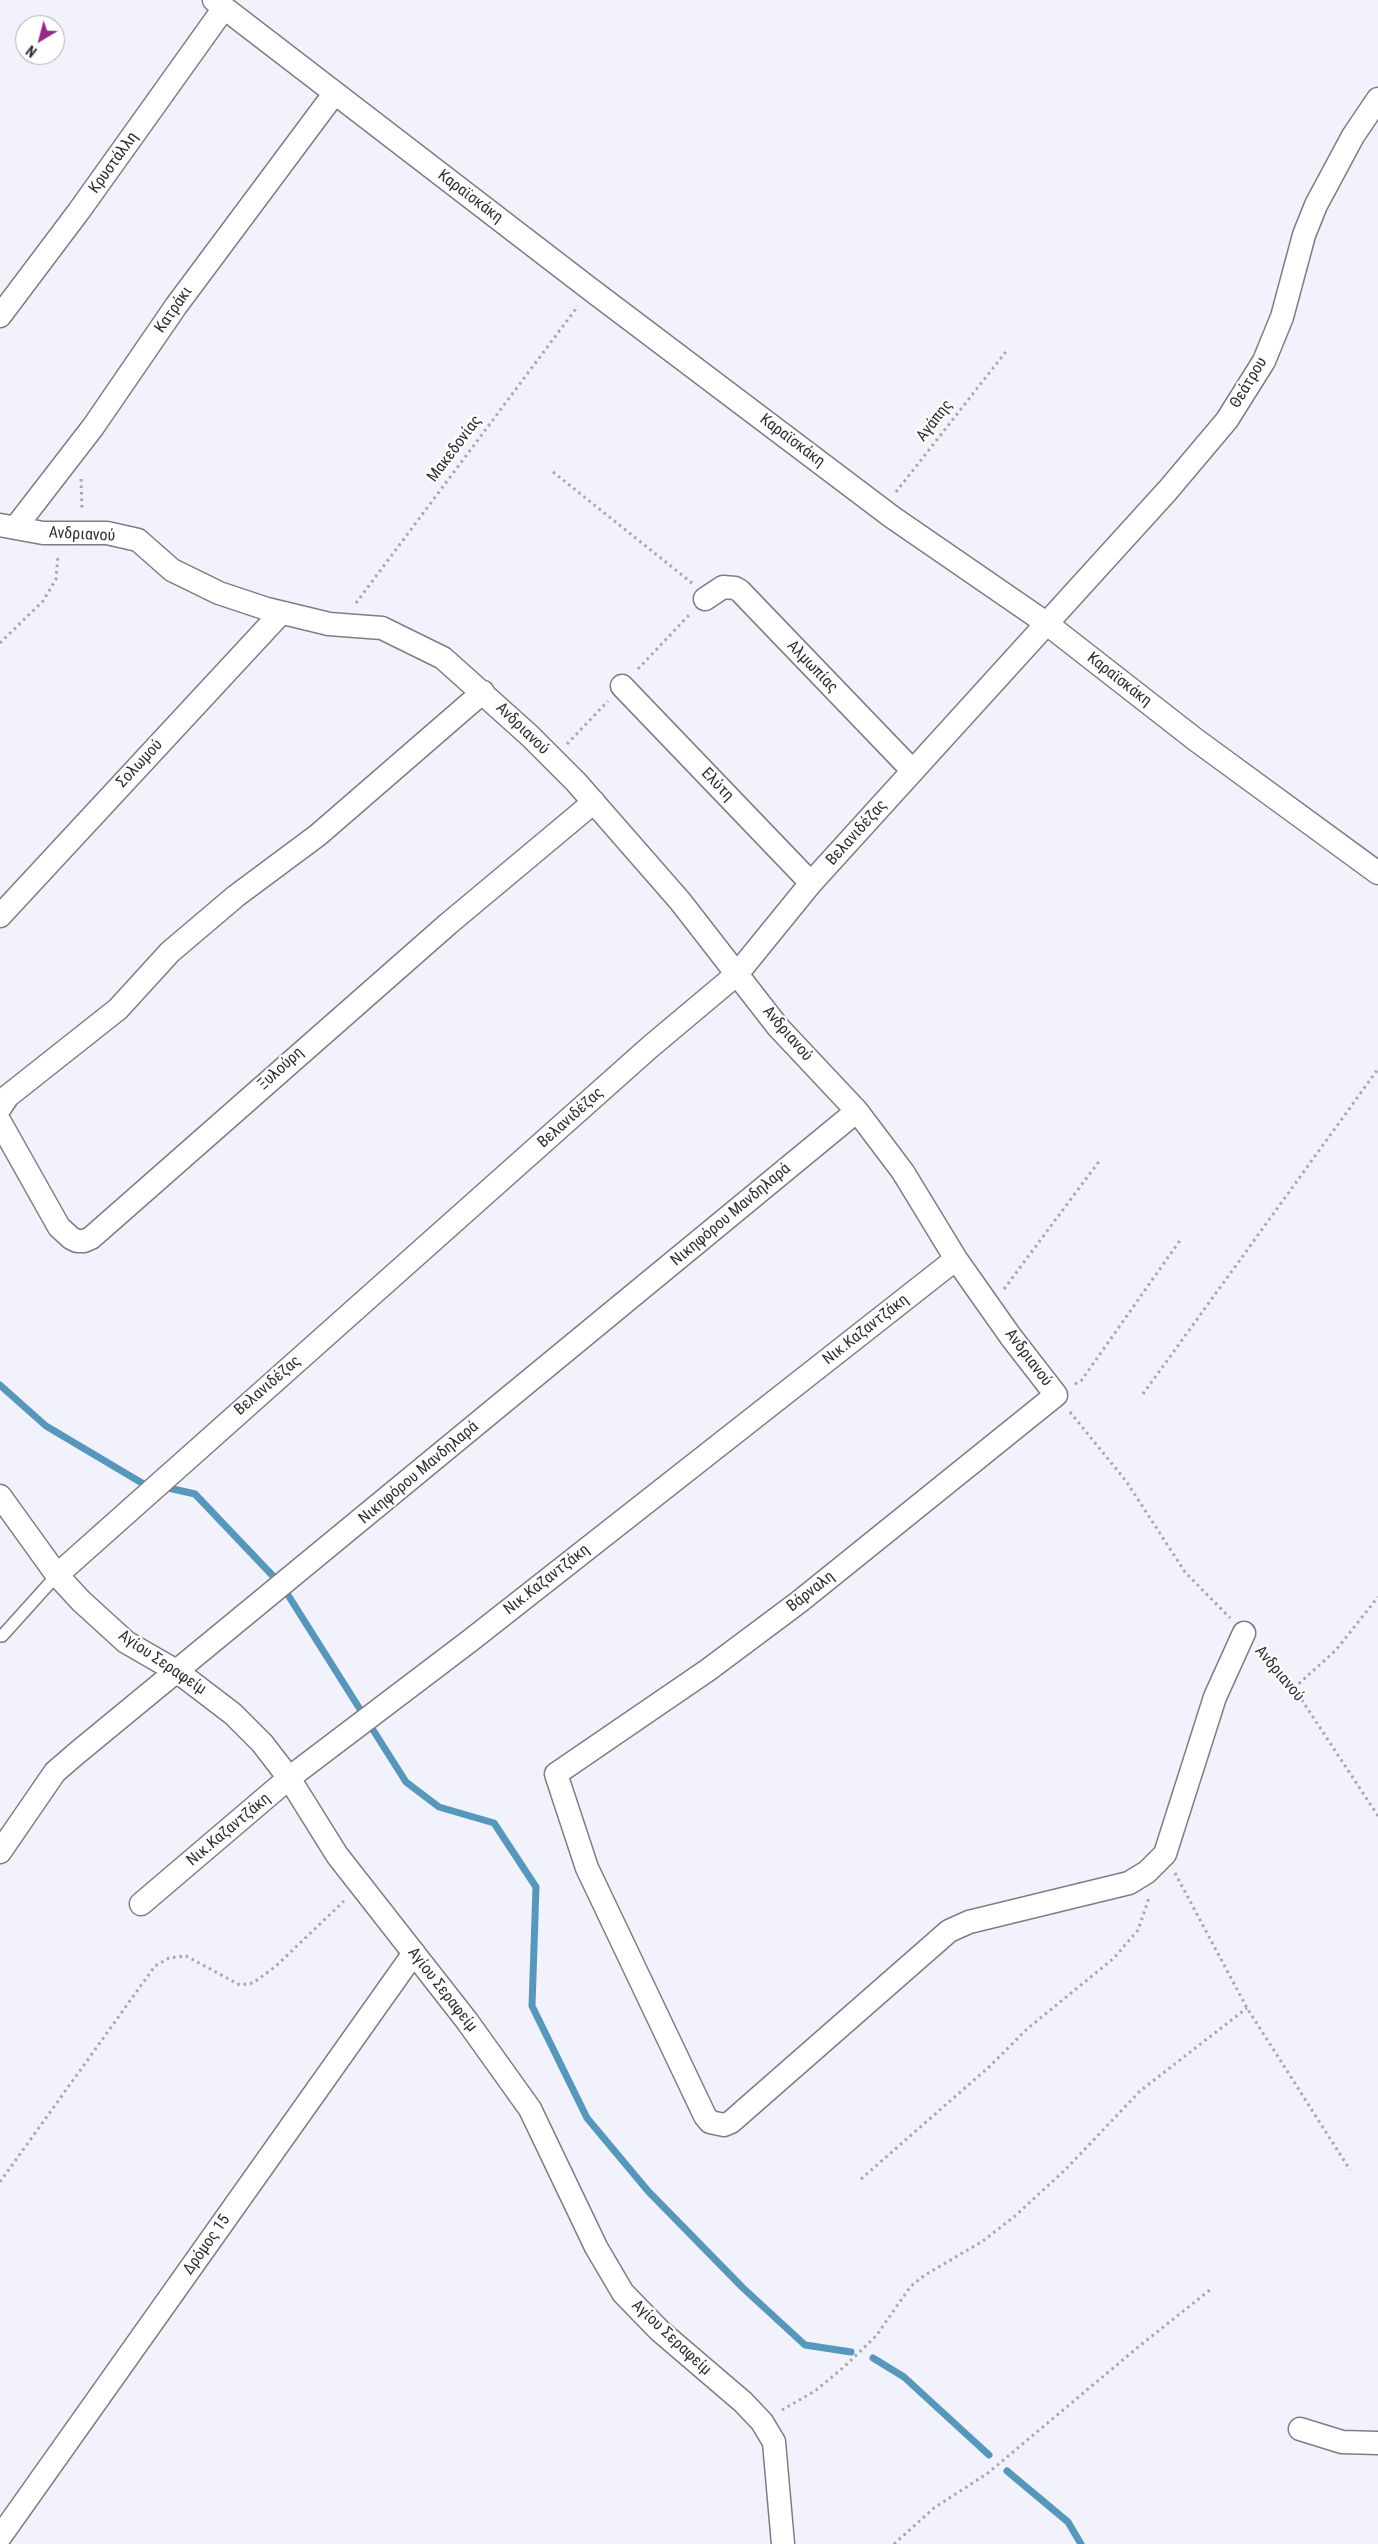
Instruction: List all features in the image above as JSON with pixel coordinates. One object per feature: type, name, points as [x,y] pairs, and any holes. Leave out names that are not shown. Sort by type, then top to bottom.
[{"type":"street","name":"Καραϊσκάκη","points":[[219,4],[334,94],[882,510],[1046,623],[1196,740],[1378,873]]},
{"type":"street","name":"Κρυστάλλη","points":[[0,316],[79,211],[219,4]]},
{"type":"street","name":"Κατράκι","points":[[8,526],[93,427],[176,306],[334,94]]},
{"type":"street","name":"Θεάτρου","points":[[1046,623],[1168,490],[1227,420],[1264,362],[1282,317],[1304,235],[1316,205],[1353,136],[1378,99]]},
{"type":"street","name":"Ανδριανού","points":[[8,526],[43,533],[107,533],[138,540],[172,570],[219,593],[281,613],[339,624],[382,628],[444,658],[483,692],[553,759],[594,802],[680,901],[778,1027],[857,1110],[903,1172],[956,1259],[1056,1395]]},
{"type":"street","name":"Αλμωπίας","points":[[705,599],[723,586],[729,586],[740,591],[913,771]]},
{"type":"street","name":"Σολωμού","points":[[0,916],[281,613]]},
{"type":"street","name":"Βελανιδέζας","points":[[57,1575],[650,1047],[737,974],[811,883],[1046,623]]},
{"type":"street","name":"Ελύτη","points":[[622,686],[811,883]]},
{"type":"street","points":[[0,1108],[8,1096],[118,1009],[184,940],[236,896],[318,834],[483,692]]},
{"type":"street","name":"Ξυλούρη","points":[[0,1122],[60,1227],[71,1238],[84,1241],[91,1238],[448,924],[594,802]]},
{"type":"street","name":"Νικηφόρου Μανδηλαρά","points":[[0,1852],[56,1772],[857,1110]]},
{"type":"street","name":"Νικ.Καζαντζάκη","points":[[141,1904],[290,1778],[478,1634],[956,1259]]},
{"type":"street","name":"Βάρναλη","points":[[1056,1395],[799,1602],[708,1670],[556,1774],[591,1876],[705,2116],[717,2125],[731,2122],[775,2085],[928,1946],[948,1931],[968,1922],[1130,1883],[1147,1872],[1165,1854]]},
{"type":"street","name":"Αγίου Σεραφείμ","points":[[0,1496],[57,1575],[81,1601],[126,1642],[178,1672],[233,1714],[262,1743],[290,1778],[337,1855],[468,2021],[530,2109],[596,2247],[623,2293],[660,2331],[743,2402],[762,2422],[774,2442],[783,2544]]},
{"type":"street","points":[[1165,1854],[1215,1697],[1244,1633]]},
{"type":"street","name":"Δρόμος 15","points":[[0,2537],[414,1953]]},
{"type":"street","points":[[1300,2429],[1342,2442],[1378,2443]]},
{"type":"lane","points":[[2,1636],[57,1575]]},
{"type":"path","name":"Μακεδονίας","points":[[339,624],[590,289]]},
{"type":"path","name":"Αγάπης","points":[[882,510],[1008,349]]},
{"type":"path","points":[[553,472],[687,578],[705,599],[553,759]]},
{"type":"path","points":[[82,478],[80,498],[85,533]]},
{"type":"path","points":[[0,643],[43,601],[56,579],[60,533]]},
{"type":"path","points":[[1144,1394],[1378,1069]]},
{"type":"path","points":[[990,1307],[1100,1160]]},
{"type":"path","points":[[1056,1395],[1081,1380],[1181,1239]]},
{"type":"path","name":"Ανδριανού","points":[[1056,1395],[1126,1481],[1185,1572],[1294,1688],[1378,1816]]},
{"type":"path","points":[[1294,1688],[1336,1650],[1378,1597]]},
{"type":"path","points":[[1165,1854],[1247,2008],[1350,2170]]},
{"type":"path","points":[[0,2182],[155,1966],[169,1958],[186,1956],[240,1985],[253,1983],[276,1966],[360,1886]]},
{"type":"path","points":[[861,2179],[990,2066],[1027,2029],[1114,1958],[1138,1930],[1150,1896]]},
{"type":"path","points":[[762,2422],[815,2391],[844,2367],[876,2336],[911,2286],[925,2275],[983,2242],[1015,2216],[1066,2169],[1140,2091],[1247,2008]]},
{"type":"path","points":[[894,2544],[934,2508],[988,2473],[1136,2348],[1211,2289]]},
{"type":"waterway","points":[[0,1385],[46,1426],[142,1483]]},
{"type":"waterway","points":[[164,1487],[195,1494],[273,1576]]},
{"type":"waterway","points":[[288,1595],[363,1714]]},
{"type":"waterway","points":[[368,1722],[406,1782],[439,1807],[494,1823],[536,1887],[532,2006],[587,2118],[648,2191],[743,2288],[805,2345],[851,2352]]},
{"type":"waterway","points":[[873,2358],[904,2377],[989,2455]]},
{"type":"waterway","points":[[1007,2471],[1068,2522],[1081,2544]]}]
